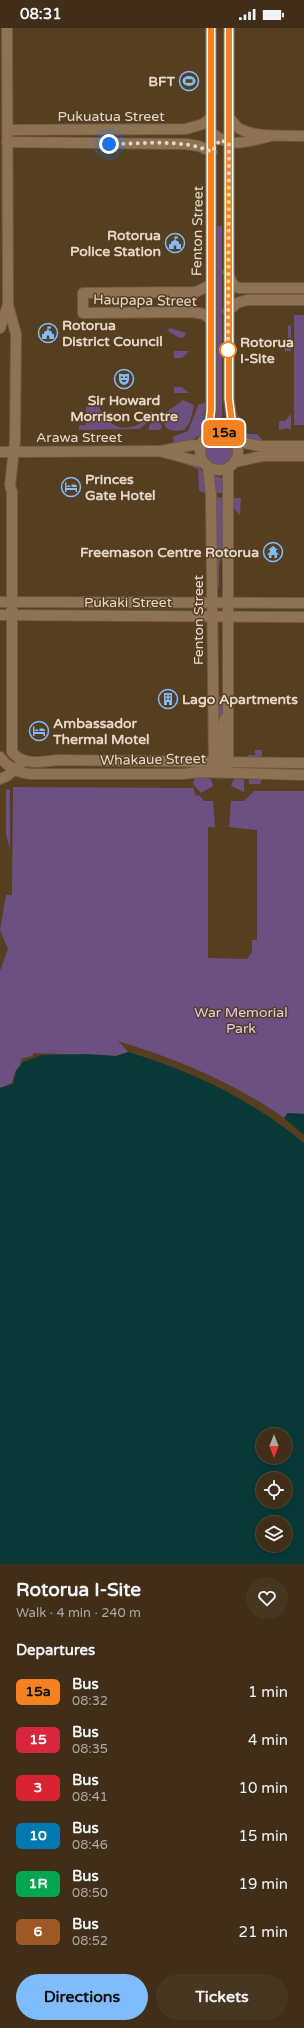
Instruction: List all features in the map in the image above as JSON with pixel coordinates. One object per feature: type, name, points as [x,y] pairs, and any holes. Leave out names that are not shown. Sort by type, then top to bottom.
[{"type":"street","points":[[0,779],[25,762],[15,756],[12,752],[12,492],[10,478],[14,452],[16,334],[8,305],[7,28]]},
{"type":"street","name":"Fenton Street","points":[[208,435],[211,410],[211,28]]},
{"type":"street","points":[[212,152],[224,142],[229,132],[229,28]]},
{"type":"street","points":[[229,117],[239,128]]},
{"type":"street","name":"Pukuatua Street","points":[[8,130],[186,129],[194,128],[211,118]]},
{"type":"street","points":[[229,132],[239,128],[273,135],[304,136]]},
{"type":"street","points":[[211,132],[224,142],[273,135]]},
{"type":"street","name":"Pukuatua Street","points":[[7,142],[186,144],[199,146],[212,152]]},
{"type":"street","points":[[224,142],[228,272],[229,411],[234,440],[238,448],[231,465]]},
{"type":"street","points":[[228,272],[232,283],[238,288],[304,288]]},
{"type":"street","name":"Haupapa Street","points":[[210,285],[196,292],[83,293],[83,313],[192,312],[204,314],[211,320]]},
{"type":"street","points":[[228,310],[237,303],[247,300],[304,300]]},
{"type":"street","points":[[0,328],[8,305]]},
{"type":"street","points":[[304,446],[259,446],[234,440],[224,433],[213,433],[208,435],[200,446],[199,452],[206,465],[221,470],[231,465],[262,456],[304,456]]},
{"type":"street","name":"Arawa Street","points":[[159,451],[180,446],[200,446]]},
{"type":"street","name":"Arawa Street","points":[[0,452],[159,451],[186,457],[206,465]]},
{"type":"street","name":"Fenton Street","points":[[206,465],[211,495],[212,616],[222,772]]},
{"type":"street","name":"Fenton Street","points":[[222,772],[221,762],[228,709],[227,602],[231,465]]},
{"type":"street","name":"Pukaki Street","points":[[0,602],[304,603]]},
{"type":"street","name":"Pukaki Street","points":[[0,615],[304,617]]},
{"type":"street","points":[[1,762],[15,756]]},
{"type":"street","name":"Whakaue Street","points":[[25,762],[57,760],[304,763]]},
{"type":"street","name":"Whakaue Street","points":[[1,762],[30,774],[183,774],[222,772],[304,775]]},
{"type":"green space","points":[[216,226],[222,226],[222,417],[225,426],[214,426],[216,417]]},
{"type":"green space","points":[[294,315],[304,315],[304,425],[294,425]]},
{"type":"green space","points":[[291,325],[291,351],[285,351],[285,345],[288,343],[288,326]]},
{"type":"green space","points":[[170,328],[186,333],[184,337],[180,338],[169,332],[168,330]]},
{"type":"green space","points":[[174,351],[189,351],[182,358],[174,358]]},
{"type":"green space","points":[[174,387],[182,387],[189,393],[174,393]]},
{"type":"green space","points":[[183,400],[194,405],[190,422],[184,430],[174,431],[168,429],[164,424],[164,414]]},
{"type":"green space","points":[[206,403],[201,434],[194,439],[174,444],[173,437],[188,431],[199,404]]},
{"type":"green space","points":[[86,407],[99,407],[109,422],[124,428],[138,424],[145,419],[151,411],[153,413],[149,421],[139,429],[79,430],[79,425],[86,425]]},
{"type":"green space","points":[[235,413],[244,421],[243,430],[248,434],[257,434],[264,442],[246,437],[240,431]]},
{"type":"green space","points":[[291,414],[291,430],[287,428],[279,430],[279,421],[285,421]]},
{"type":"green space","points":[[158,419],[162,427],[160,430],[149,430],[151,423]]},
{"type":"green space","points":[[219,438],[229,442],[233,452],[229,462],[219,466],[209,462],[205,452],[209,442]]},
{"type":"green space","points":[[188,463],[202,470],[205,477],[207,493],[199,490],[198,469],[187,465]]},
{"type":"green space","points":[[214,476],[223,478],[224,493],[215,493]]},
{"type":"green space","points":[[216,497],[224,498],[223,549],[219,566],[219,586],[216,595]]},
{"type":"green space","points":[[231,498],[241,498],[240,515],[231,506]]},
{"type":"green space","points":[[223,694],[223,713],[221,720],[216,720],[216,700]]},
{"type":"green space","points":[[255,750],[262,750],[262,755],[258,760],[248,760],[248,755],[255,755]]},
{"type":"green space","points":[[200,776],[211,779],[213,786],[201,793],[193,784],[195,778]]},
{"type":"green space","points":[[244,776],[244,792],[231,786],[234,779]]},
{"type":"green space","points":[[249,777],[263,777],[260,784],[249,784]]},
{"type":"green space","name":"War Memorial Park","points":[[13,787],[193,788],[196,796],[199,795],[204,801],[213,801],[215,827],[208,827],[208,958],[247,959],[252,952],[252,940],[257,940],[257,830],[229,827],[231,801],[244,801],[254,791],[304,791],[304,1114],[288,1113],[284,1118],[245,1093],[204,1073],[162,1056],[118,1041],[128,1052],[117,1056],[34,1053],[32,1056],[21,1059],[12,1083],[0,1088],[0,971],[8,949],[0,930],[6,895],[12,895]]},
{"type":"green space","points":[[6,789],[10,790],[10,849],[6,834]]},
{"type":"water","points":[[128,1052],[175,1068],[220,1088],[242,1100],[264,1113],[304,1143],[304,1564],[0,1564],[0,1088],[13,1084],[16,1071],[23,1062],[42,1055],[87,1054],[116,1056]]},
{"type":"water","points":[[288,1113],[304,1114],[304,1135],[284,1118]]},
{"type":"bus line","name":"15a","points":[[211,28],[211,410],[208,435],[219,432],[229,435],[234,439],[229,411],[229,28]]},
{"type":"place","name":"BFT","points":[[189,81]]},
{"type":"place","name":"Rotorua Police Station","points":[[175,243]]},
{"type":"place","name":"Rotorua District Council","points":[[48,333]]},
{"type":"place","name":"Rotorua I-Site","points":[[228,350]]},
{"type":"place","name":"Sir Howard Morrison Centre","points":[[124,379]]},
{"type":"place","name":"Princes Gate Hotel","points":[[71,487]]},
{"type":"place","name":"Freemason Centre Rotorua","points":[[273,552]]},
{"type":"place","name":"Lago Apartments","points":[[168,699]]},
{"type":"place","name":"Ambassador Thermal Motel","points":[[39,731]]},
{"type":"route","points":[[109,144],[186,144],[199,146],[212,152],[220,140],[229,143],[228,355],[228,350]]}]
